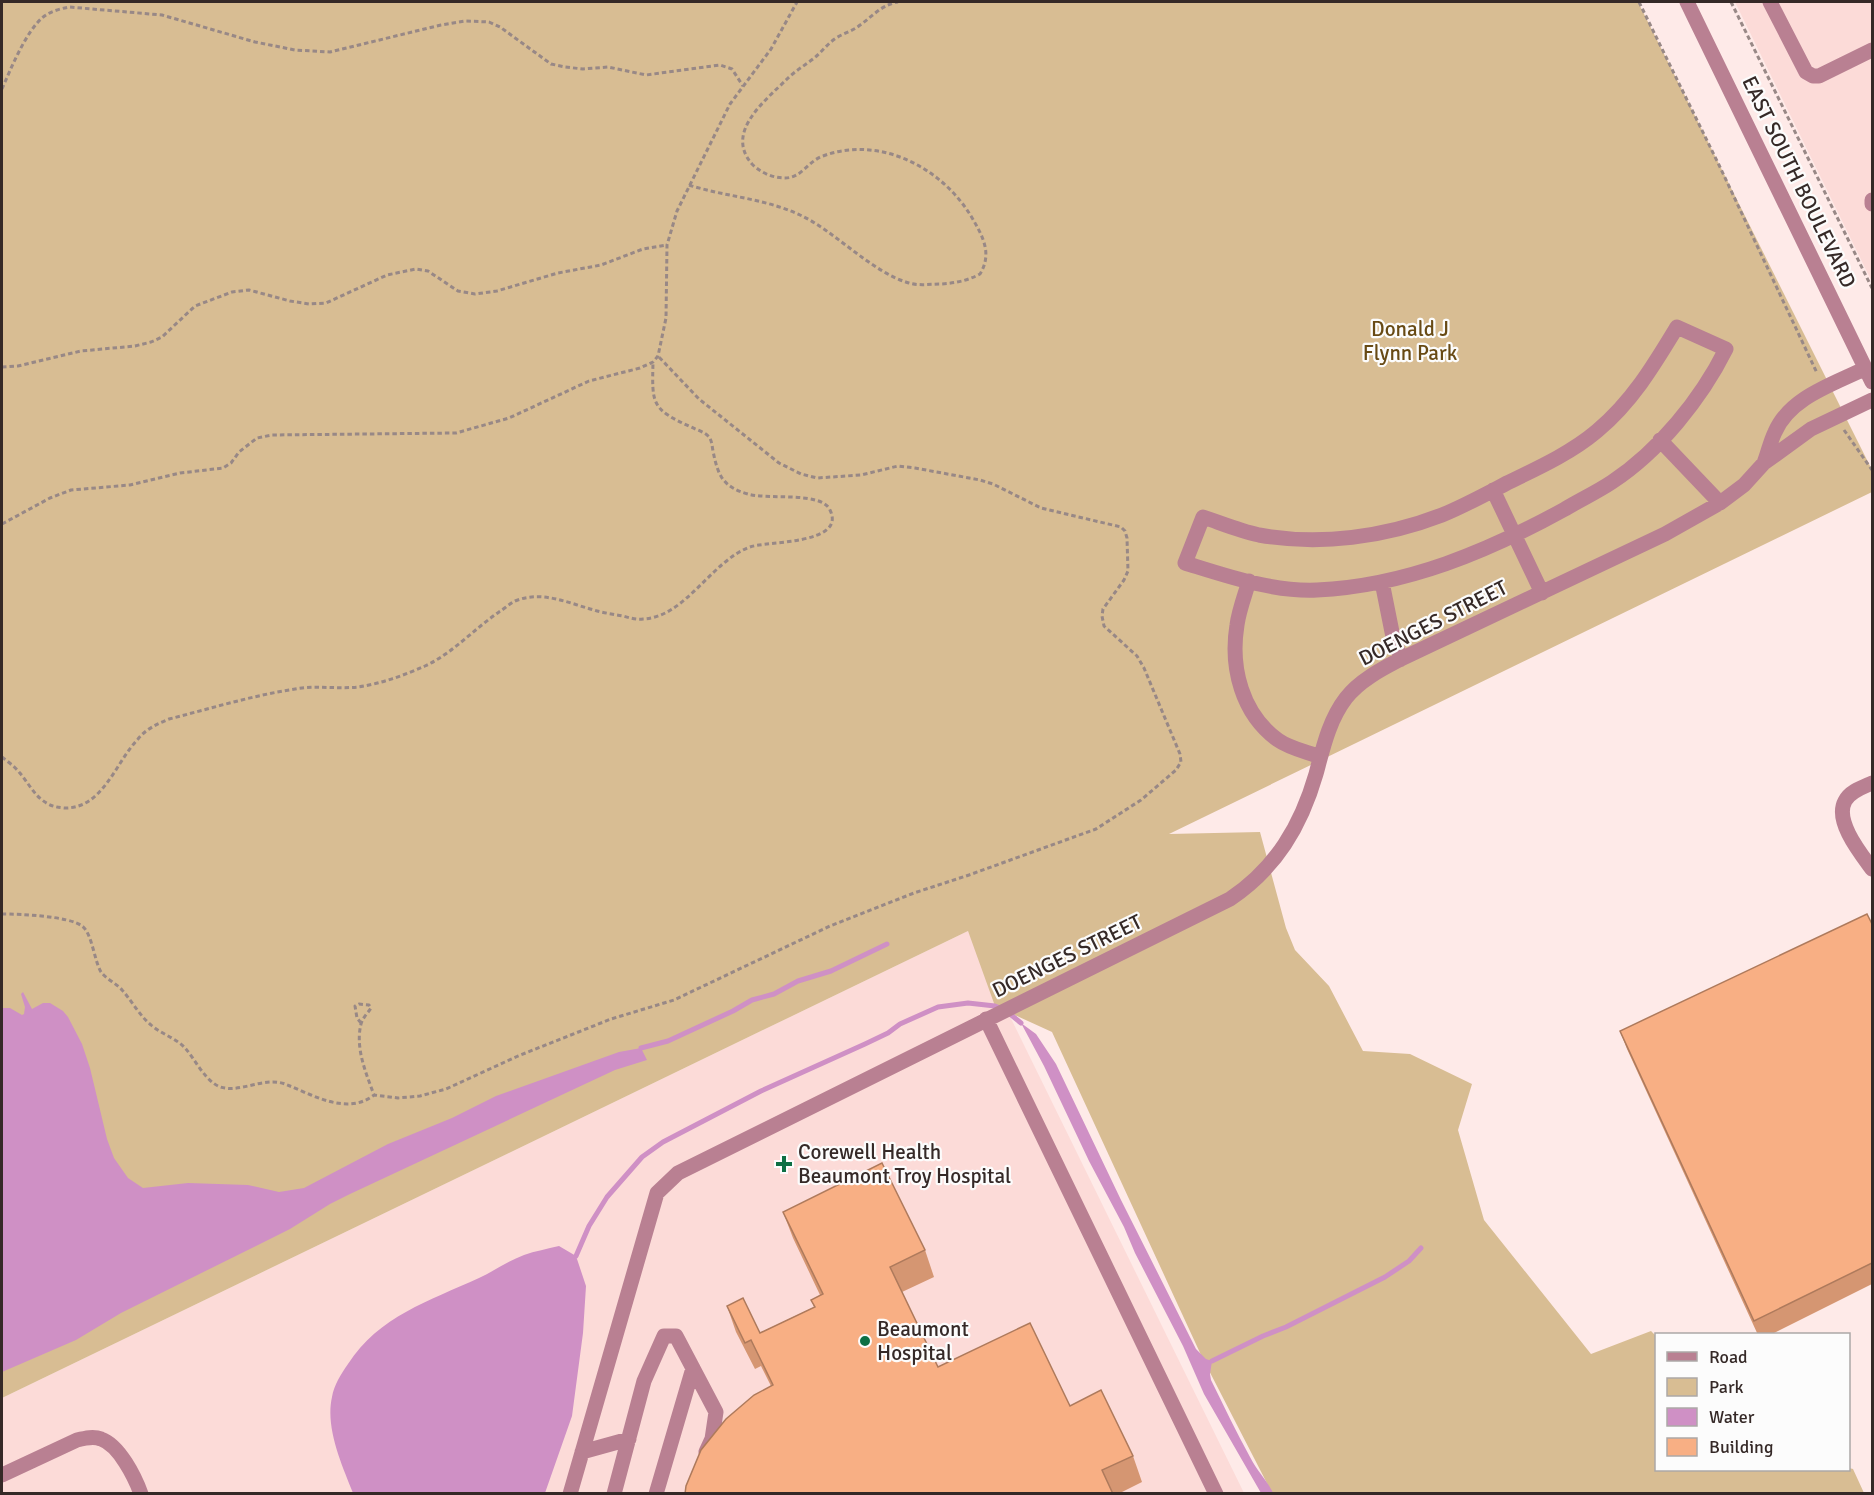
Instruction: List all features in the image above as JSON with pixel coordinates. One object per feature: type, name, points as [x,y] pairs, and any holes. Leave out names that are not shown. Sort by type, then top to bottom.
[{"type":"street","name":"EAST SOUTH BOULEVARD","points":[[1687,2],[1869,375]]},
{"type":"street","points":[[1770,2],[1806,72],[1813,76],[1819,76],[1872,50]]},
{"type":"street","points":[[1677,327],[1726,349],[1713,375],[1691,407],[1660,440],[1612,482],[1514,535],[1474,554],[1431,569],[1382,582],[1315,590],[1281,588],[1185,563],[1203,517],[1257,535],[1299,540],[1336,540],[1402,528],[1443,514],[1564,454],[1597,431],[1640,386],[1677,327]]},
{"type":"street","name":"DOENGES STREET","points":[[1764,463],[1775,430],[1788,412],[1800,401],[1824,388],[1869,375]]},
{"type":"street","name":"DOENGES STREET","points":[[570,1494],[657,1193],[678,1173],[1219,905],[1243,890],[1265,871],[1292,835],[1307,803],[1320,757],[1336,714],[1346,697],[1378,671],[1401,658],[1665,534],[1720,503],[1744,485],[1764,463],[1811,429],[1872,400]]},
{"type":"street","points":[[1660,440],[1720,503]]},
{"type":"street","points":[[1493,490],[1542,593]]},
{"type":"street","points":[[1249,581],[1237,626],[1236,663],[1243,697],[1259,724],[1280,742],[1320,757]]},
{"type":"street","points":[[1382,582],[1393,637],[1401,658]]},
{"type":"street","points":[[1872,783],[1850,795],[1842,810],[1845,825],[1872,869]]},
{"type":"street","points":[[986,1019],[1216,1494]]},
{"type":"street","points":[[614,1494],[644,1381],[664,1336],[676,1336],[716,1412],[712,1439],[700,1466]]},
{"type":"street","points":[[656,1494],[693,1368]]},
{"type":"street","points":[[2,1475],[77,1440],[95,1438],[102,1439],[120,1454],[137,1492]]},
{"type":"street","points":[[582,1452],[628,1439]]},
{"type":"path","points":[[2,524],[70,490],[130,485],[180,472],[204,472],[223,468],[257,438],[272,435],[456,433],[509,418],[589,381],[640,368],[653,362],[658,356],[666,318],[667,245],[677,211],[730,104],[771,49],[797,2]]},
{"type":"path","points":[[689,185],[711,192],[771,203],[802,216],[879,268],[907,283],[956,283],[980,274],[987,258],[983,237],[963,203],[937,176],[921,166],[897,156],[875,151],[851,151],[821,156],[794,177],[775,178],[754,165],[746,155],[743,145],[744,128],[754,113],[790,76],[834,39],[859,26],[881,8],[898,2]]},
{"type":"path","points":[[1639,2],[1824,388]]},
{"type":"path","points":[[1731,2],[1872,288]]},
{"type":"path","points":[[2,88],[18,52],[42,18],[54,10],[69,7],[162,15],[255,42],[295,50],[330,52],[441,25],[465,21],[489,22],[500,27],[551,64],[584,69],[608,67],[646,75],[720,65],[732,69],[743,86]]},
{"type":"path","points":[[2,367],[18,366],[81,351],[135,346],[151,342],[162,337],[195,306],[232,292],[249,290],[290,302],[326,303],[387,276],[416,269],[428,271],[459,291],[475,294],[496,291],[558,273],[601,265],[643,249],[667,245]]},
{"type":"path","points":[[2,914],[20,914],[71,921],[83,927],[102,974],[121,988],[153,1027],[183,1046],[214,1084],[226,1089],[277,1081],[321,1098],[353,1105],[366,1102],[375,1095],[398,1098],[420,1096],[446,1089],[518,1056],[611,1019],[674,1000],[771,953],[914,892],[1096,829],[1142,800],[1181,762],[1180,754],[1144,668],[1137,656],[1104,626],[1103,609],[1128,572],[1127,538],[1121,527],[1041,508],[980,480],[915,468],[898,466],[861,475],[817,478],[801,474],[778,463],[699,399],[658,356]]},
{"type":"path","points":[[2,757],[17,769],[41,799],[54,807],[73,808],[87,803],[105,787],[139,737],[153,726],[169,719],[303,688],[358,687],[380,682],[424,666],[445,655],[484,622],[515,601],[538,596],[641,620],[654,618],[674,608],[733,554],[753,546],[788,543],[824,532],[832,515],[829,507],[821,501],[810,498],[749,495],[732,488],[723,481],[717,470],[711,442],[707,435],[669,417],[658,408],[652,396],[653,362]]},
{"type":"path","points":[[1835,417],[1872,471]]},
{"type":"path","points":[[361,1023],[357,1018],[356,1006],[369,1005],[371,1008],[361,1023],[360,1046],[364,1067],[375,1095]]},
{"type":"shaded area","points":[[1735,2],[1872,2],[1872,282]]},
{"type":"shaded area","name":"Corewell Health Beaumont Troy Hospital","points":[[968,931],[1244,1493],[2,1494],[2,1398]]},
{"type":"green space","name":"Donald J Flynn Park","points":[[2,2],[1638,2],[1872,470],[1872,492],[1169,834],[1260,832],[1286,928],[1295,950],[1329,986],[1363,1051],[1410,1054],[1472,1084],[1458,1130],[1484,1220],[1591,1354],[1651,1331],[1655,1335],[1655,1471],[1850,1471],[1850,1468],[1853,1469],[1864,1493],[1272,1493],[1201,1355],[1052,1032],[995,1006],[968,931],[2,1398]]},
{"type":"water","points":[[23,992],[32,1009],[43,1003],[50,1003],[68,1017],[82,1044],[90,1068],[107,1139],[114,1158],[128,1178],[143,1188],[188,1183],[248,1185],[279,1192],[304,1188],[388,1144],[452,1118],[496,1096],[619,1052],[641,1048],[647,1060],[615,1070],[350,1194],[290,1229],[121,1313],[76,1340],[2,1372],[2,1008],[10,1008],[24,1014],[25,1007],[21,994]]},
{"type":"water","points":[[1021,1023],[1036,1034],[1056,1064],[1196,1349],[1206,1359],[1212,1361],[1211,1380],[1253,1462],[1273,1493],[1261,1493],[1204,1394],[1183,1346]]},
{"type":"water","points":[[559,1246],[576,1256],[586,1286],[583,1333],[572,1416],[545,1493],[353,1493],[336,1446],[330,1409],[338,1380],[360,1347],[406,1312],[518,1257]]},
{"type":"building","points":[[1867,914],[1872,924],[1872,1263],[1754,1321],[1620,1031]]},
{"type":"building","name":"Beaumont Hospital","points":[[882,1163],[925,1250],[890,1267],[938,1367],[1030,1323],[1070,1406],[1101,1390],[1133,1456],[1102,1470],[1113,1494],[685,1494],[701,1450],[726,1419],[754,1395],[773,1385],[751,1340],[745,1343],[727,1306],[743,1298],[760,1333],[815,1307],[811,1300],[823,1294],[783,1212]]},
{"type":"waterway","points":[[641,1048],[668,1041],[752,1000],[774,994],[798,981],[831,971],[887,944]]},
{"type":"waterway","points":[[576,1256],[589,1226],[607,1197],[642,1157],[663,1142],[761,1091],[865,1044],[888,1033],[900,1024],[938,1007],[968,1003],[995,1006],[1005,1010],[1021,1023]]},
{"type":"waterway","points":[[1212,1361],[1385,1277],[1409,1261],[1421,1248]]},
{"type":"place","name":"Corewell Health Beaumont Troy Hospital","points":[[784,1164]]},
{"type":"place","name":"Beaumont Hospital","points":[[865,1341]]}]
